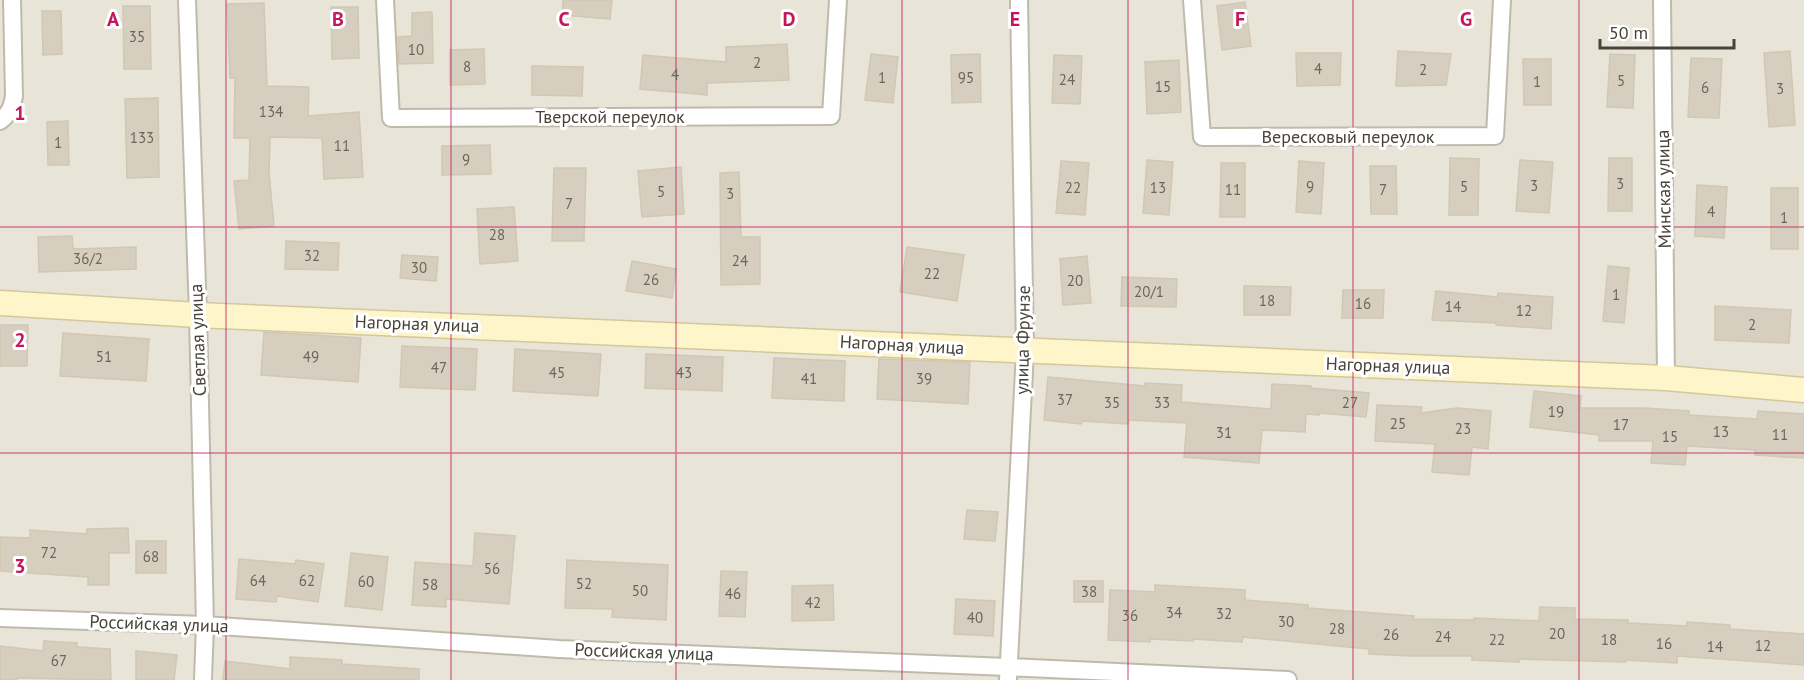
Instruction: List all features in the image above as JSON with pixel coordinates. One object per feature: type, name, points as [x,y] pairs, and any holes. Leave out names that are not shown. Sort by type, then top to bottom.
[{"type":"street","points":[[0,121],[12,107],[14,96],[12,0]]},
{"type":"street","name":"Светлая улица","points":[[188,0],[205,625],[203,680]]},
{"type":"street","name":"Тверской переулок","points":[[385,0],[391,118],[414,118],[831,116],[838,0]]},
{"type":"street","name":"улица Фрунзе","points":[[1008,673],[1025,351],[1019,0]]},
{"type":"street","name":"Вересковый переулок","points":[[1192,0],[1202,137],[1249,137],[1495,136],[1502,0]]},
{"type":"street","name":"Минская улица","points":[[1662,0],[1666,378]]},
{"type":"street","name":"Нагорная улица","points":[[0,303],[198,315],[1666,378],[1804,390]]},
{"type":"street","name":"Российская улица","points":[[0,618],[205,625],[559,649],[1008,673],[1288,680]]},
{"type":"shaded area","points":[[0,0],[1804,0],[1804,680],[0,680]]},
{"type":"building","points":[[563,0],[612,0],[610,19],[562,15]]},
{"type":"building","points":[[1245,2],[1251,46],[1222,50],[1217,6]]},
{"type":"building","points":[[264,3],[267,86],[309,87],[308,116],[359,112],[363,177],[324,179],[322,138],[270,137],[269,173],[274,226],[239,229],[234,181],[249,180],[250,138],[234,138],[235,78],[230,78],[227,4]]},
{"type":"building","points":[[123,6],[150,6],[151,69],[124,69]]},
{"type":"building","points":[[331,7],[358,7],[359,58],[332,59]]},
{"type":"building","points":[[42,11],[61,11],[62,54],[43,55]]},
{"type":"building","points":[[432,12],[433,63],[399,64],[398,37],[412,36],[412,13]]},
{"type":"building","points":[[787,44],[789,80],[707,83],[707,95],[640,89],[643,55],[726,62],[726,47]]},
{"type":"building","points":[[484,49],[485,84],[450,85],[450,50]]},
{"type":"building","points":[[1398,51],[1451,54],[1446,85],[1396,86]]},
{"type":"building","points":[[1790,51],[1795,125],[1769,127],[1764,53]]},
{"type":"building","points":[[1296,53],[1341,53],[1340,85],[1297,86]]},
{"type":"building","points":[[871,54],[898,57],[893,103],[865,100]]},
{"type":"building","points":[[980,54],[981,102],[952,103],[951,55]]},
{"type":"building","points":[[1610,54],[1635,55],[1633,108],[1607,107]]},
{"type":"building","points":[[1054,55],[1082,56],[1080,104],[1052,103]]},
{"type":"building","points":[[1691,58],[1722,59],[1719,118],[1688,117]]},
{"type":"building","points":[[1523,59],[1551,59],[1551,105],[1524,105]]},
{"type":"building","points":[[1179,60],[1181,112],[1147,114],[1145,62]]},
{"type":"building","points":[[532,66],[583,67],[582,96],[532,95]]},
{"type":"building","points":[[158,98],[159,177],[127,178],[125,99]]},
{"type":"building","points":[[68,121],[69,165],[48,165],[47,122]]},
{"type":"building","points":[[490,145],[491,174],[442,175],[442,146]]},
{"type":"building","points":[[1450,158],[1479,159],[1478,215],[1449,215]]},
{"type":"building","points":[[1609,158],[1632,158],[1632,211],[1608,211]]},
{"type":"building","points":[[1147,160],[1173,162],[1169,215],[1143,213]]},
{"type":"building","points":[[1520,160],[1553,162],[1549,213],[1516,211]]},
{"type":"building","points":[[1061,161],[1089,163],[1085,215],[1056,213]]},
{"type":"building","points":[[1299,161],[1324,163],[1321,214],[1296,212]]},
{"type":"building","points":[[1221,163],[1245,163],[1245,217],[1220,217]]},
{"type":"building","points":[[1370,166],[1396,166],[1397,214],[1371,214]]},
{"type":"building","points":[[681,167],[684,214],[642,217],[638,171]]},
{"type":"building","points":[[554,168],[586,168],[584,241],[552,241]]},
{"type":"building","points":[[739,172],[741,237],[760,237],[760,284],[721,285],[720,173]]},
{"type":"building","points":[[1697,185],[1727,187],[1724,238],[1695,236]]},
{"type":"building","points":[[1771,188],[1798,188],[1798,249],[1771,249]]},
{"type":"building","points":[[514,207],[518,261],[480,264],[477,209]]},
{"type":"building","points":[[72,236],[73,249],[136,247],[136,269],[39,272],[38,237]]},
{"type":"building","points":[[286,241],[339,243],[338,270],[285,269]]},
{"type":"building","points":[[907,247],[964,255],[957,301],[900,292]]},
{"type":"building","points":[[402,255],[438,257],[436,281],[400,278]]},
{"type":"building","points":[[1087,256],[1091,303],[1063,305],[1060,259]]},
{"type":"building","points":[[632,261],[676,269],[672,298],[626,291]]},
{"type":"building","points":[[1608,266],[1629,268],[1624,323],[1603,321]]},
{"type":"building","points":[[1122,277],[1177,279],[1176,307],[1121,306]]},
{"type":"building","points":[[1244,286],[1291,287],[1290,315],[1244,315]]},
{"type":"building","points":[[1343,290],[1384,290],[1383,318],[1342,318]]},
{"type":"building","points":[[1436,291],[1497,297],[1498,293],[1553,297],[1551,329],[1496,325],[1496,323],[1432,320]]},
{"type":"building","points":[[1715,306],[1791,310],[1789,343],[1715,340]]},
{"type":"building","points":[[0,325],[28,325],[27,366],[0,366]]},
{"type":"building","points":[[264,332],[361,338],[358,382],[261,375]]},
{"type":"building","points":[[63,333],[149,339],[146,381],[60,376]]},
{"type":"building","points":[[402,346],[477,349],[475,390],[400,387]]},
{"type":"building","points":[[515,349],[601,354],[598,396],[513,391]]},
{"type":"building","points":[[646,354],[723,357],[722,391],[645,388]]},
{"type":"building","points":[[774,358],[845,361],[844,401],[772,398]]},
{"type":"building","points":[[879,359],[970,362],[968,404],[877,399]]},
{"type":"building","points":[[1048,377],[1145,386],[1145,383],[1182,385],[1181,402],[1271,409],[1272,384],[1369,393],[1366,417],[1306,414],[1305,432],[1262,430],[1259,463],[1184,457],[1187,423],[1129,420],[1128,424],[1082,421],[1081,424],[1044,420]]},
{"type":"building","points":[[1534,391],[1581,396],[1580,408],[1644,408],[1689,411],[1689,415],[1757,419],[1758,411],[1804,414],[1804,458],[1755,455],[1755,450],[1687,446],[1685,465],[1651,463],[1653,441],[1599,441],[1599,435],[1530,427]]},
{"type":"building","points":[[1377,405],[1422,407],[1421,413],[1457,408],[1491,411],[1488,449],[1472,447],[1469,475],[1432,472],[1435,444],[1375,441]]},
{"type":"building","points":[[967,510],[998,512],[995,541],[964,539]]},
{"type":"building","points":[[128,528],[129,553],[109,553],[109,585],[88,585],[88,577],[0,571],[0,537],[30,538],[30,530],[87,534],[87,529]]},
{"type":"building","points":[[475,533],[515,536],[509,604],[446,599],[446,607],[412,605],[415,562],[473,566]]},
{"type":"building","points":[[136,541],[166,541],[166,573],[136,573]]},
{"type":"building","points":[[351,553],[388,557],[382,610],[345,606]]},
{"type":"building","points":[[239,559],[295,564],[296,560],[324,564],[318,602],[277,596],[276,602],[236,599]]},
{"type":"building","points":[[567,560],[668,565],[666,620],[612,617],[613,609],[565,608]]},
{"type":"building","points":[[721,571],[747,572],[745,617],[719,616]]},
{"type":"building","points":[[1074,581],[1103,581],[1103,602],[1074,602]]},
{"type":"building","points":[[833,585],[834,620],[792,621],[792,586]]},
{"type":"building","points":[[1155,585],[1245,590],[1245,600],[1308,605],[1308,608],[1414,616],[1413,619],[1474,620],[1474,618],[1539,621],[1540,607],[1575,608],[1575,619],[1628,620],[1628,623],[1687,626],[1687,622],[1730,625],[1730,629],[1804,634],[1804,665],[1677,656],[1677,663],[1626,660],[1626,662],[1519,659],[1519,662],[1472,660],[1472,656],[1369,654],[1369,649],[1243,637],[1242,642],[1193,639],[1193,641],[1150,639],[1150,642],[1108,640],[1110,590],[1155,592]]},
{"type":"building","points":[[956,599],[995,601],[993,636],[954,634]]},
{"type":"building","points":[[44,641],[77,643],[77,647],[110,649],[111,680],[17,678],[17,680],[0,680],[0,646],[43,651]]},
{"type":"building","points":[[136,651],[177,655],[174,680],[136,680]]},
{"type":"building","points":[[290,657],[342,660],[342,664],[419,669],[419,680],[223,680],[225,661],[290,669]]}]
